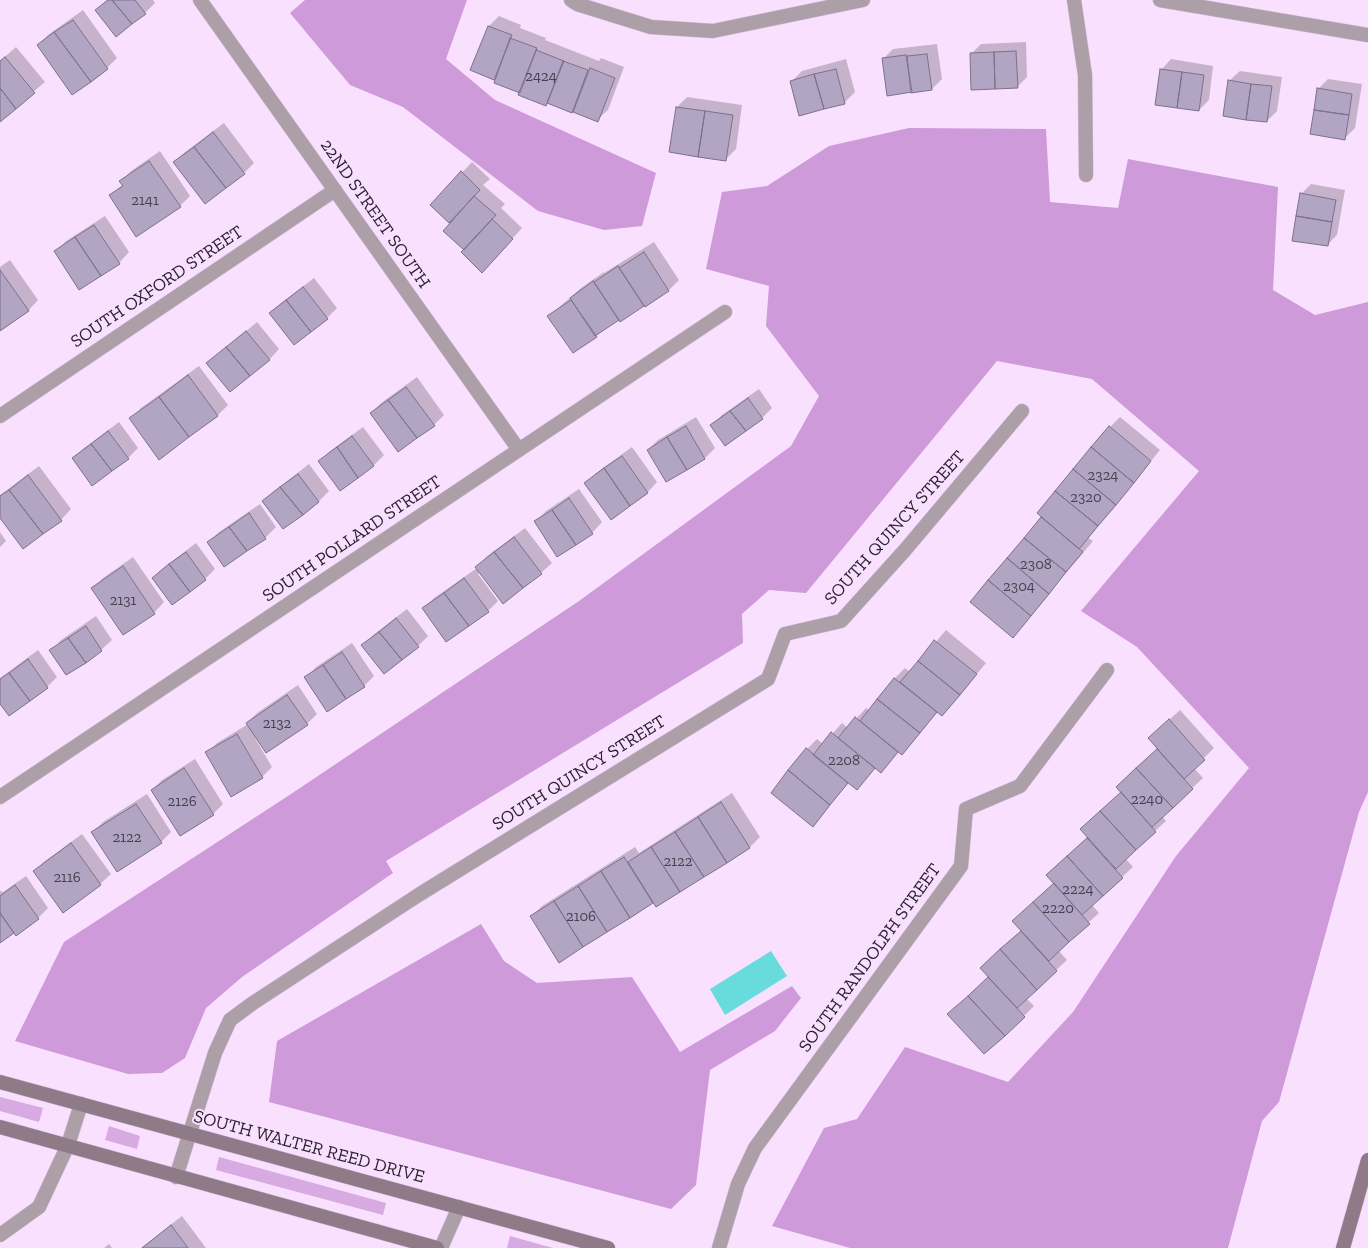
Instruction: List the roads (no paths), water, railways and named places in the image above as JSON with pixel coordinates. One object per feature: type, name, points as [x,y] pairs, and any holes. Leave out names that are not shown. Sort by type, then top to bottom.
[{"type":"main road","name":"SOUTH WALTER REED DRIVE","points":[[0,1082],[608,1248]]},
{"type":"main road","points":[[0,1127],[439,1248]]},
{"type":"main road","points":[[1343,1248],[1368,1160]]},
{"type":"street","name":"22ND STREET SOUTH","points":[[200,0],[519,450]]},
{"type":"street","points":[[570,0],[577,4],[651,27],[713,31],[863,0]]},
{"type":"street","points":[[1074,0],[1085,75],[1086,175]]},
{"type":"street","points":[[1160,0],[1368,34]]},
{"type":"street","name":"SOUTH OXFORD STREET","points":[[0,416],[334,190]]},
{"type":"street","name":"SOUTH POLLARD STREET","points":[[0,796],[725,312]]},
{"type":"street","name":"SOUTH QUINCY STREET","points":[[176,1177],[215,1053],[230,1020],[420,894],[768,679],[784,634],[842,621],[906,550],[1022,410]]},
{"type":"street","name":"SOUTH RANDOLPH STREET","points":[[719,1248],[738,1184],[755,1148],[961,866],[966,809],[1020,786],[1107,670]]},
{"type":"street","points":[[0,1235],[39,1207],[68,1145],[81,1104]]},
{"type":"street","points":[[439,1248],[459,1208]]}]
